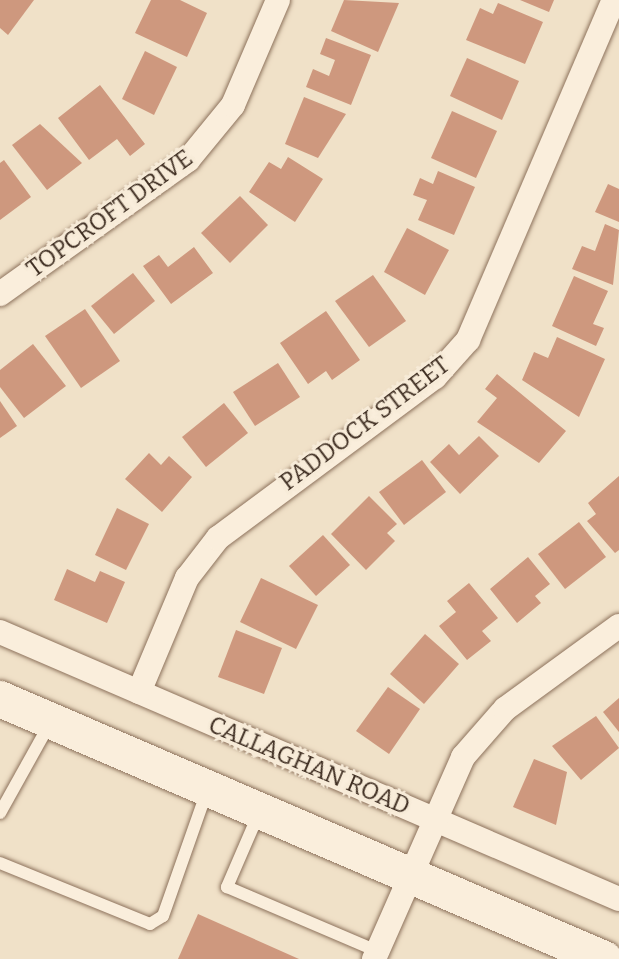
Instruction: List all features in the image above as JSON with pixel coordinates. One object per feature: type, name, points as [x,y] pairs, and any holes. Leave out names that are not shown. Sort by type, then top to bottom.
[{"type":"main road","points":[[0,699],[604,959]]},
{"type":"street","name":"TOPCROFT DRIVE","points":[[0,294],[188,160],[233,105],[278,0]]},
{"type":"street","name":"PADDOCK STREET","points":[[139,692],[187,578],[218,538],[435,377],[468,340],[614,0]]},
{"type":"street","points":[[376,955],[463,757],[490,723],[619,626]]},
{"type":"street","name":"CALLAGHAN ROAD","points":[[0,632],[619,899]]},
{"type":"lane","points":[[0,813],[50,720]]},
{"type":"lane","points":[[0,863],[150,924],[170,900],[182,849],[209,788]]},
{"type":"lane","points":[[260,811],[227,887],[376,955]]},
{"type":"building","points":[[0,0],[34,0],[8,35],[0,28]]},
{"type":"building","points":[[151,0],[180,0],[207,13],[187,57],[135,33]]},
{"type":"building","points":[[344,0],[399,3],[378,52],[331,31]]},
{"type":"building","points":[[520,0],[554,0],[549,12]]},
{"type":"building","points":[[498,3],[543,22],[525,64],[466,40],[480,8],[493,14]]},
{"type":"building","points":[[326,38],[371,55],[351,105],[306,87],[313,69],[329,76],[335,60],[320,54]]},
{"type":"building","points":[[145,51],[177,67],[154,115],[122,99]]},
{"type":"building","points":[[467,58],[519,81],[502,120],[450,96]]},
{"type":"building","points":[[100,85],[145,144],[130,156],[117,139],[89,160],[58,118]]},
{"type":"building","points":[[304,97],[346,114],[318,158],[285,144]]},
{"type":"building","points":[[452,111],[497,131],[476,178],[431,158]]},
{"type":"building","points":[[40,124],[82,163],[47,190],[12,145]]},
{"type":"building","points":[[288,157],[323,179],[295,222],[249,192],[269,162],[281,169]]},
{"type":"building","points":[[4,160],[31,197],[0,220],[0,163]]},
{"type":"building","points":[[438,171],[475,187],[454,235],[418,220],[427,200],[413,195],[420,178],[433,184]]},
{"type":"building","points":[[608,184],[619,189],[619,222],[595,212]]},
{"type":"building","points":[[240,196],[268,225],[230,263],[201,233]]},
{"type":"building","points":[[605,224],[619,230],[613,285],[572,269],[582,246],[595,251]]},
{"type":"building","points":[[407,228],[449,250],[425,295],[384,272]]},
{"type":"building","points":[[194,247],[213,273],[171,304],[143,266],[159,255],[168,267]]},
{"type":"building","points":[[133,273],[155,301],[114,334],[91,306]]},
{"type":"building","points":[[373,275],[406,321],[369,347],[335,301]]},
{"type":"building","points":[[574,276],[608,291],[593,324],[604,328],[596,346],[552,326]]},
{"type":"building","points":[[85,309],[120,361],[81,388],[45,336]]},
{"type":"building","points":[[326,311],[360,360],[332,380],[326,371],[308,384],[280,343]]},
{"type":"building","points":[[557,337],[605,359],[579,417],[522,380],[534,352],[548,358]]},
{"type":"building","points":[[33,344],[66,386],[24,418],[0,387],[0,370]]},
{"type":"building","points":[[278,363],[300,397],[255,426],[233,392]]},
{"type":"building","points":[[497,374],[566,431],[539,463],[477,422],[497,398],[485,389]]},
{"type":"building","points":[[0,401],[17,426],[0,438]]},
{"type":"building","points":[[224,403],[248,433],[206,467],[182,437]]},
{"type":"building","points":[[479,436],[499,456],[460,494],[430,462],[449,444],[459,455]]},
{"type":"building","points":[[149,453],[161,465],[169,456],[192,477],[162,512],[125,479]]},
{"type":"building","points":[[422,460],[446,492],[404,525],[379,492]]},
{"type":"building","points":[[619,476],[619,550],[615,553],[587,521],[596,514],[588,503]]},
{"type":"building","points":[[369,496],[397,524],[387,533],[395,541],[366,570],[331,534]]},
{"type":"building","points":[[117,508],[149,524],[126,570],[95,555]]},
{"type":"building","points":[[579,522],[606,557],[565,589],[538,554]]},
{"type":"building","points":[[323,535],[350,565],[316,596],[289,566]]},
{"type":"building","points":[[528,557],[550,584],[535,596],[541,603],[517,623],[490,589]]},
{"type":"building","points":[[67,569],[95,582],[100,571],[125,582],[107,623],[54,600]]},
{"type":"building","points":[[261,578],[318,605],[296,649],[240,622]]},
{"type":"building","points":[[469,583],[498,618],[482,631],[491,641],[467,660],[439,626],[456,612],[447,601]]},
{"type":"building","points":[[236,630],[282,648],[264,694],[218,677]]},
{"type":"building","points":[[425,634],[459,664],[424,704],[390,674]]},
{"type":"building","points":[[388,687],[420,709],[389,754],[356,731]]},
{"type":"building","points":[[619,698],[619,732],[603,712]]},
{"type":"building","points":[[596,716],[619,748],[581,780],[552,746]]},
{"type":"building","points":[[534,759],[567,772],[556,825],[513,807]]},
{"type":"building","points":[[198,914],[299,959],[178,959]]}]
